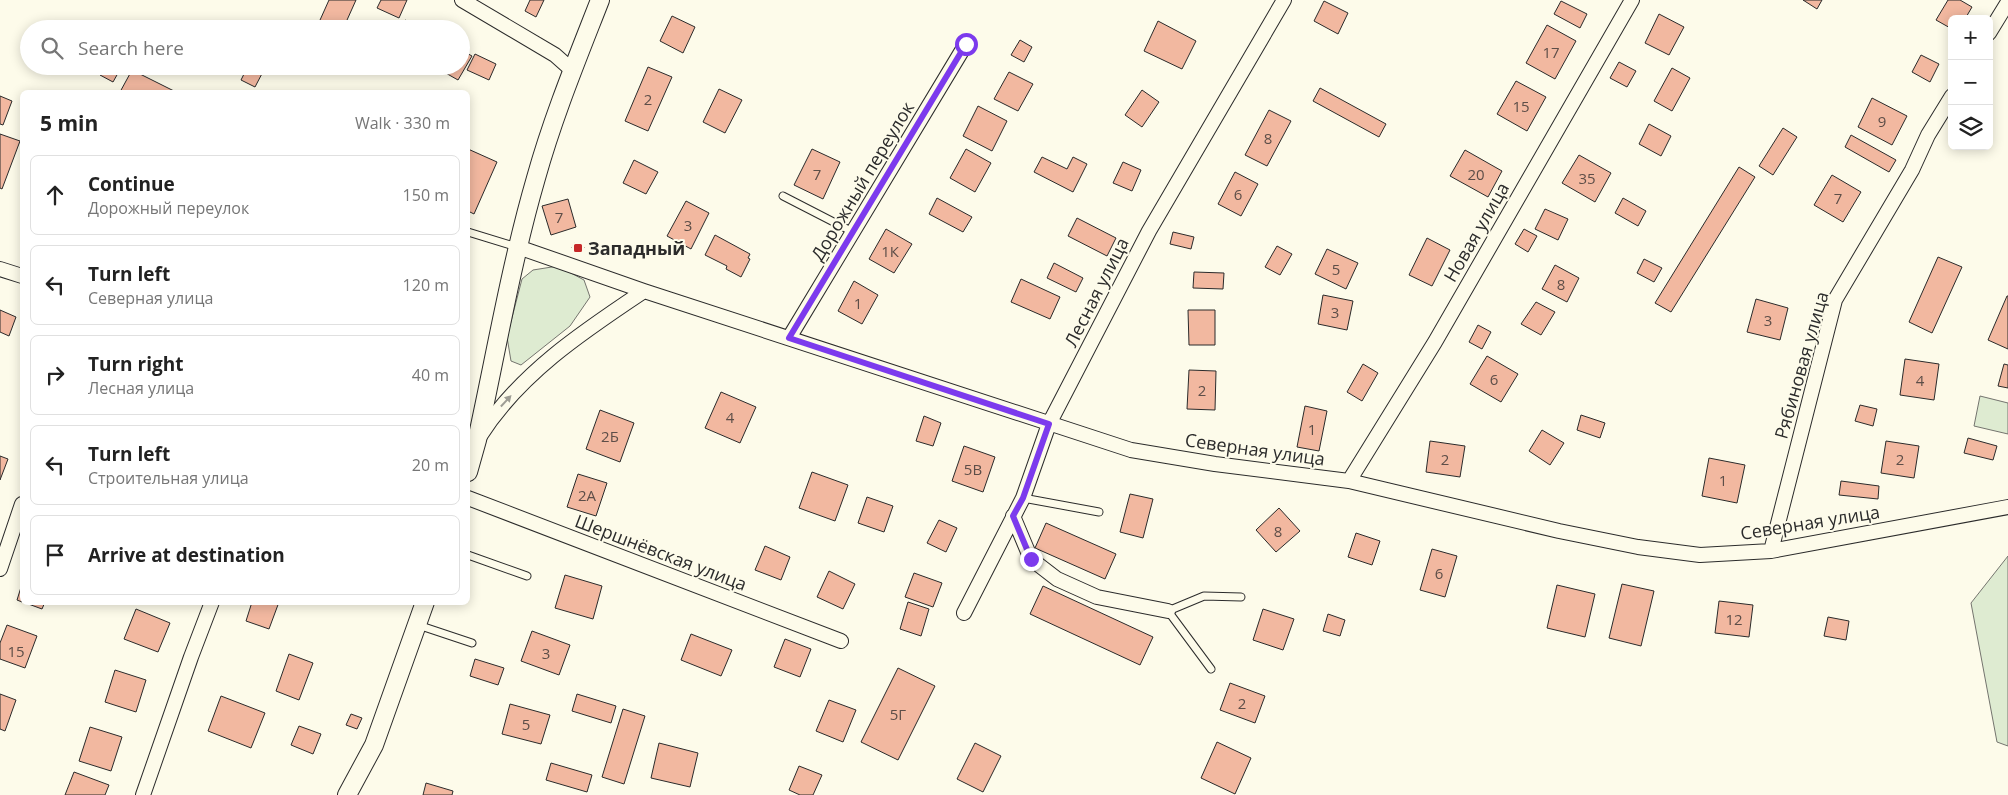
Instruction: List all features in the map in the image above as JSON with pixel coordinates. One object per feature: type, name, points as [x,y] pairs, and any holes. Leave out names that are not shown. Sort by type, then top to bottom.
[{"type":"street","points":[[462,0],[555,55],[573,71]]},
{"type":"street","points":[[470,465],[518,247],[538,170],[600,0]]},
{"type":"street","name":"Лесная улица","points":[[964,613],[1023,498],[1049,424],[1149,231],[1284,0]]},
{"type":"street","name":"Новая улица","points":[[1349,481],[1440,334],[1632,0]]},
{"type":"street","points":[[1993,26],[2008,2]]},
{"type":"street","name":"Дорожный переулок","points":[[789,338],[966,44]]},
{"type":"street","name":"Рябиновая улица","points":[[1770,551],[1835,300],[1912,170],[1928,135],[1948,102]]},
{"type":"street","name":"Северная улица","points":[[518,247],[1131,450],[1215,464],[1349,481],[1559,531],[1638,546],[1700,555],[1770,551],[2008,507]]},
{"type":"street","points":[[0,269],[20,275]]},
{"type":"street","points":[[477,440],[494,414],[521,384],[584,331],[644,290]]},
{"type":"street","name":"Шершнёвская улица","points":[[470,499],[841,641]]},
{"type":"street","points":[[0,569],[20,510]]},
{"type":"street","points":[[1013,516],[1031,559],[1057,579],[1097,597],[1168,611]]},
{"type":"street","points":[[143,795],[211,605]]},
{"type":"street","points":[[348,795],[374,745],[423,605]]},
{"type":"lane","points":[[783,196],[853,232]]},
{"type":"lane","points":[[470,233],[518,247]]},
{"type":"lane","points":[[1023,498],[1098,512]]},
{"type":"lane","points":[[470,556],[527,576]]},
{"type":"lane","points":[[1211,669],[1168,611],[1204,596],[1240,597]]},
{"type":"lane","points":[[417,625],[472,644]]},
{"type":"green space","points":[[558,266],[584,280],[590,297],[570,326],[521,365],[511,361],[507,337],[522,279],[533,270]]},
{"type":"green space","points":[[1980,396],[2008,403],[2008,434],[1974,426]]},
{"type":"green space","points":[[2008,556],[2008,746],[1997,742],[1971,603]]},
{"type":"building","points":[[329,0],[356,0],[347,20],[320,20]]},
{"type":"building","points":[[381,0],[407,0],[399,18],[377,8]]},
{"type":"building","points":[[530,0],[544,0],[536,17],[525,11]]},
{"type":"building","points":[[1803,0],[1822,0],[1817,9]]},
{"type":"building","points":[[1948,0],[1960,0],[1972,7],[1967,15],[1948,15],[1948,27],[1936,20]]},
{"type":"building","points":[[1324,1],[1348,13],[1338,34],[1314,21]]},
{"type":"building","points":[[1561,1],[1587,14],[1580,28],[1554,14]]},
{"type":"building","points":[[1659,14],[1684,27],[1669,55],[1645,43]]},
{"type":"building","points":[[672,16],[695,27],[683,53],[660,41]]},
{"type":"building","points":[[1158,21],[1196,41],[1182,69],[1144,51]]},
{"type":"building","points":[[1547,25],[1576,41],[1555,79],[1526,63]]},
{"type":"building","points":[[1020,40],[1032,47],[1024,62],[1011,55]]},
{"type":"building","points":[[475,54],[496,64],[489,80],[470,71],[470,64]]},
{"type":"building","points":[[1921,55],[1939,64],[1930,82],[1912,72]]},
{"type":"building","points":[[1619,62],[1636,71],[1627,87],[1610,78]]},
{"type":"building","points":[[648,67],[672,77],[648,131],[625,121]]},
{"type":"building","points":[[1672,68],[1690,78],[1672,111],[1654,101]]},
{"type":"building","points":[[1009,72],[1033,84],[1018,111],[994,99]]},
{"type":"building","points":[[100,75],[117,75],[113,82]]},
{"type":"building","points":[[129,75],[142,75],[172,90],[121,90]]},
{"type":"building","points":[[244,75],[261,75],[255,87],[241,80]]},
{"type":"building","points":[[449,75],[461,75],[458,80]]},
{"type":"building","points":[[1516,81],[1546,97],[1527,131],[1497,114]]},
{"type":"building","points":[[1320,88],[1386,124],[1379,137],[1313,101]]},
{"type":"building","points":[[719,89],[742,100],[725,133],[703,122]]},
{"type":"building","points":[[1142,90],[1159,102],[1142,127],[1125,115]]},
{"type":"building","points":[[0,96],[12,101],[3,125],[0,124]]},
{"type":"building","points":[[1872,98],[1907,116],[1892,145],[1858,127]]},
{"type":"building","points":[[978,106],[1007,121],[992,151],[963,136]]},
{"type":"building","points":[[1269,110],[1291,121],[1267,166],[1245,155]]},
{"type":"building","points":[[1649,124],[1671,136],[1661,156],[1639,144]]},
{"type":"building","points":[[1783,128],[1797,137],[1773,175],[1759,166]]},
{"type":"building","points":[[0,134],[20,141],[2,189],[0,188]]},
{"type":"building","points":[[1851,135],[1896,160],[1889,172],[1845,147]]},
{"type":"building","points":[[812,149],[840,162],[823,199],[794,185]]},
{"type":"building","points":[[966,149],[991,163],[975,192],[950,178]]},
{"type":"building","points":[[470,150],[497,162],[474,214],[470,212]]},
{"type":"building","points":[[1465,150],[1502,171],[1488,197],[1450,176]]},
{"type":"building","points":[[1579,155],[1611,173],[1595,202],[1562,183]]},
{"type":"building","points":[[1042,157],[1067,169],[1073,157],[1087,164],[1073,192],[1034,172]]},
{"type":"building","points":[[634,160],[658,172],[646,194],[623,183]]},
{"type":"building","points":[[1123,162],[1141,170],[1132,191],[1113,183]]},
{"type":"building","points":[[1739,167],[1755,177],[1671,312],[1655,303]]},
{"type":"building","points":[[1235,172],[1258,184],[1241,216],[1218,204]]},
{"type":"building","points":[[1832,175],[1861,192],[1843,222],[1814,205]]},
{"type":"building","points":[[937,198],[972,217],[963,232],[929,214]]},
{"type":"building","points":[[1623,198],[1646,211],[1638,226],[1615,213]]},
{"type":"building","points":[[568,199],[576,227],[551,235],[542,206]]},
{"type":"building","points":[[686,201],[709,213],[691,249],[667,236]]},
{"type":"building","points":[[1545,209],[1568,219],[1558,240],[1535,229]]},
{"type":"building","points":[[1077,218],[1116,238],[1107,256],[1068,236]]},
{"type":"building","points":[[886,229],[912,244],[894,273],[869,259]]},
{"type":"building","points":[[1524,229],[1537,236],[1528,252],[1515,244]]},
{"type":"building","points":[[1173,232],[1194,237],[1191,249],[1170,244]]},
{"type":"building","points":[[715,235],[750,254],[748,258],[750,259],[741,277],[726,269],[727,266],[705,255]]},
{"type":"building","points":[[1427,238],[1450,250],[1432,286],[1409,275]]},
{"type":"building","points":[[574,243],[584,247],[582,252],[572,248]]},
{"type":"building","points":[[1277,246],[1292,254],[1280,275],[1265,267]]},
{"type":"building","points":[[1327,249],[1358,263],[1346,289],[1315,274]]},
{"type":"building","points":[[1938,257],[1962,267],[1932,333],[1909,322]]},
{"type":"building","points":[[1644,259],[1662,268],[1654,282],[1637,273]]},
{"type":"building","points":[[1054,263],[1083,278],[1076,292],[1047,278]]},
{"type":"building","points":[[1555,265],[1579,278],[1567,302],[1542,289]]},
{"type":"building","points":[[1194,272],[1224,273],[1223,289],[1193,288]]},
{"type":"building","points":[[1021,279],[1060,297],[1050,319],[1011,302]]},
{"type":"building","points":[[854,281],[878,295],[862,324],[838,311]]},
{"type":"building","points":[[1323,295],[1353,301],[1347,330],[1318,324]]},
{"type":"building","points":[[2008,296],[2008,349],[1988,340]]},
{"type":"building","points":[[1756,299],[1788,308],[1780,340],[1747,332]]},
{"type":"building","points":[[1536,302],[1555,312],[1541,335],[1521,324]]},
{"type":"building","points":[[0,310],[16,317],[9,336],[0,332]]},
{"type":"building","points":[[1188,310],[1215,310],[1215,345],[1189,345]]},
{"type":"building","points":[[1478,325],[1491,332],[1482,349],[1469,342]]},
{"type":"building","points":[[1487,356],[1518,374],[1501,402],[1470,384]]},
{"type":"building","points":[[1905,359],[1939,364],[1934,400],[1900,395]]},
{"type":"building","points":[[1363,364],[1378,373],[1362,401],[1347,392]]},
{"type":"building","points":[[2004,364],[2008,365],[2008,388],[1998,386]]},
{"type":"building","points":[[1189,370],[1216,371],[1215,410],[1187,409]]},
{"type":"building","points":[[721,392],[756,407],[740,443],[705,428]]},
{"type":"building","points":[[1860,405],[1877,409],[1873,426],[1855,421]]},
{"type":"building","points":[[1305,406],[1327,411],[1319,451],[1297,447]]},
{"type":"building","points":[[600,410],[634,423],[620,462],[586,449]]},
{"type":"building","points":[[1581,415],[1605,423],[1600,438],[1577,430]]},
{"type":"building","points":[[924,416],[941,423],[933,446],[916,441]]},
{"type":"building","points":[[1542,430],[1564,443],[1550,465],[1529,451]]},
{"type":"building","points":[[1968,438],[1997,446],[1993,460],[1964,453]]},
{"type":"building","points":[[1430,441],[1465,446],[1460,477],[1426,472]]},
{"type":"building","points":[[1886,441],[1919,446],[1914,478],[1881,473]]},
{"type":"building","points":[[964,446],[995,457],[983,492],[952,481]]},
{"type":"building","points":[[0,456],[8,459],[0,480]]},
{"type":"building","points":[[1709,458],[1745,465],[1737,503],[1702,496]]},
{"type":"building","points":[[812,472],[848,485],[835,521],[799,508]]},
{"type":"building","points":[[578,474],[607,483],[596,516],[567,507]]},
{"type":"building","points":[[1841,481],[1879,486],[1878,499],[1839,495]]},
{"type":"building","points":[[1130,494],[1153,499],[1143,538],[1120,532]]},
{"type":"building","points":[[867,497],[893,506],[884,532],[858,523]]},
{"type":"building","points":[[1279,508],[1300,531],[1276,552],[1256,530]]},
{"type":"building","points":[[939,520],[957,528],[946,552],[927,543]]},
{"type":"building","points":[[1046,523],[1116,554],[1105,579],[1035,548]]},
{"type":"building","points":[[1356,533],[1380,541],[1372,565],[1348,557]]},
{"type":"building","points":[[765,546],[790,557],[781,580],[755,570]]},
{"type":"building","points":[[1432,549],[1457,556],[1445,597],[1420,590]]},
{"type":"building","points":[[829,571],[855,584],[843,609],[817,597]]},
{"type":"building","points":[[914,573],[942,583],[933,607],[905,597]]},
{"type":"building","points":[[565,575],[602,586],[593,619],[555,608]]},
{"type":"building","points":[[1622,584],[1654,591],[1641,646],[1609,638]]},
{"type":"building","points":[[1557,585],[1595,594],[1585,637],[1547,628]]},
{"type":"building","points":[[1043,586],[1153,637],[1140,665],[1030,614]]},
{"type":"building","points":[[20,590],[20,601],[17,600]]},
{"type":"building","points":[[1719,601],[1753,605],[1749,637],[1715,633]]},
{"type":"building","points":[[908,602],[929,609],[921,636],[900,629]]},
{"type":"building","points":[[31,605],[44,605],[42,609]]},
{"type":"building","points":[[251,605],[278,605],[269,629],[246,621]]},
{"type":"building","points":[[136,609],[170,623],[158,652],[124,639]]},
{"type":"building","points":[[1263,609],[1294,619],[1283,650],[1253,640]]},
{"type":"building","points":[[1328,614],[1345,620],[1340,636],[1323,631]]},
{"type":"building","points":[[1828,617],[1849,621],[1846,640],[1824,636]]},
{"type":"building","points":[[7,625],[37,636],[25,668],[0,659],[0,643]]},
{"type":"building","points":[[532,631],[570,645],[559,675],[521,661]]},
{"type":"building","points":[[691,634],[732,650],[721,676],[681,660]]},
{"type":"building","points":[[785,639],[811,649],[800,677],[774,667]]},
{"type":"building","points":[[289,654],[313,663],[299,700],[276,691]]},
{"type":"building","points":[[475,659],[504,668],[498,685],[470,676]]},
{"type":"building","points":[[898,668],[935,686],[898,760],[861,742]]},
{"type":"building","points":[[115,670],[146,680],[136,712],[105,702]]},
{"type":"building","points":[[1230,683],[1265,696],[1255,723],[1220,710]]},
{"type":"building","points":[[0,694],[16,700],[5,731],[0,729]]},
{"type":"building","points":[[577,694],[616,706],[611,723],[572,711]]},
{"type":"building","points":[[221,696],[265,713],[251,748],[208,731]]},
{"type":"building","points":[[829,700],[856,710],[843,742],[816,731]]},
{"type":"building","points":[[510,704],[550,715],[541,744],[502,734]]},
{"type":"building","points":[[623,709],[645,716],[624,784],[602,777]]},
{"type":"building","points":[[351,714],[362,718],[357,729],[346,725]]},
{"type":"building","points":[[299,726],[321,734],[313,754],[291,745]]},
{"type":"building","points":[[90,727],[122,737],[111,771],[79,761]]},
{"type":"building","points":[[1217,742],[1251,758],[1235,794],[1201,778]]},
{"type":"building","points":[[659,743],[698,753],[690,787],[651,778]]},
{"type":"building","points":[[975,743],[1001,756],[983,792],[957,779]]},
{"type":"building","points":[[551,763],[592,775],[587,792],[546,780]]},
{"type":"building","points":[[799,766],[822,775],[813,795],[800,795],[789,790]]},
{"type":"building","points":[[74,772],[109,785],[105,795],[65,795]]},
{"type":"building","points":[[426,783],[453,791],[452,795],[423,795]]},
{"type":"place","name":"Западный","points":[[578,248]]},
{"type":"route","points":[[966,44],[789,338],[1049,424],[1023,498],[1013,516],[1031,559]]}]
